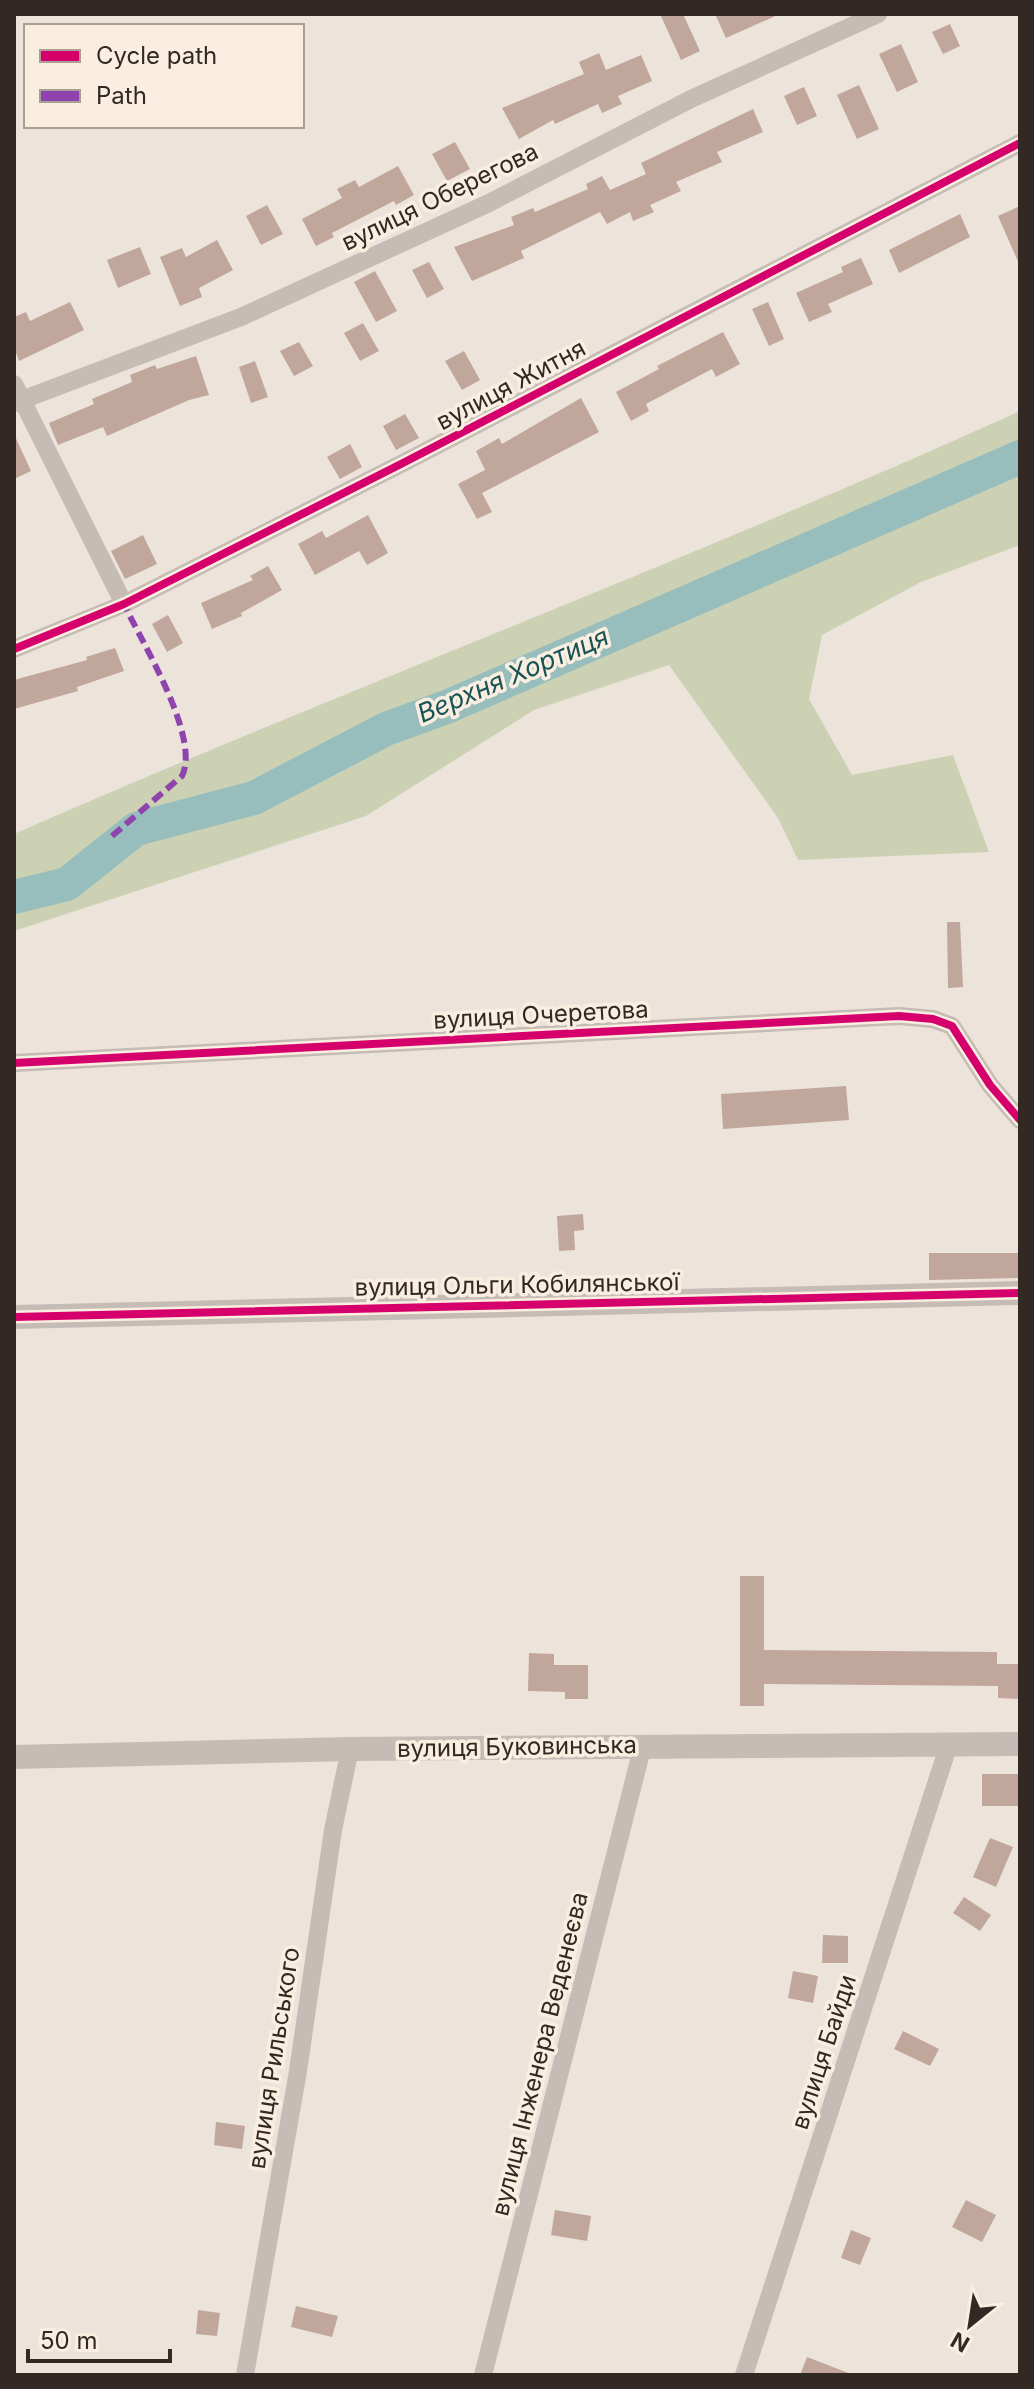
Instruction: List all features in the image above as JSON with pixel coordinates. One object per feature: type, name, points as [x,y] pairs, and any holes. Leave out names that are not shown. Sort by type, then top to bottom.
[{"type":"street","name":"вулиця Оберегова","points":[[16,396],[241,317],[489,203],[691,99],[878,14]]},
{"type":"street","name":"вулиця Житня","points":[[14,649],[124,604],[1020,143]]},
{"type":"street","points":[[16,396],[124,604]]},
{"type":"street","name":"вулиця Очеретова","points":[[14,1063],[899,1016],[933,1019],[952,1026],[990,1085],[1020,1120]]},
{"type":"street","name":"вулиця Ольги Кобилянської","points":[[14,1317],[1020,1293]]},
{"type":"street","name":"вулиця Байди","points":[[744,2375],[949,1744]]},
{"type":"street","name":"вулиця Буковинська","points":[[14,1757],[643,1745],[1020,1744]]},
{"type":"street","name":"вулиця Інженера Веденеєва","points":[[483,2375],[643,1745]]},
{"type":"street","name":"вулиця Рильського","points":[[245,2375],[298,2071],[333,1830],[350,1749]]},
{"type":"green space","points":[[1020,411],[1020,545],[921,582],[822,635],[809,699],[852,775],[953,755],[989,852],[798,860],[778,818],[669,665],[534,710],[366,816],[14,931],[14,834],[265,727],[770,520]]},
{"type":"building","points":[[660,14],[683,14],[700,51],[681,60]]},
{"type":"building","points":[[715,14],[780,14],[726,38]]},
{"type":"building","points":[[950,24],[960,46],[943,54],[932,32]]},
{"type":"building","points":[[901,44],[918,82],[897,92],[879,54]]},
{"type":"building","points":[[599,53],[606,70],[641,55],[652,81],[618,96],[622,104],[602,113],[598,104],[555,124],[553,120],[519,139],[502,108],[584,74],[579,62]]},
{"type":"building","points":[[859,85],[879,129],[857,139],[837,95]]},
{"type":"building","points":[[804,87],[817,116],[797,125],[784,96]]},
{"type":"building","points":[[753,109],[763,132],[717,152],[722,162],[676,182],[681,191],[650,205],[654,212],[633,221],[630,212],[607,224],[600,212],[521,251],[524,258],[472,281],[454,247],[514,225],[511,217],[533,208],[535,212],[588,189],[586,184],[602,176],[610,190],[646,174],[641,163]]},
{"type":"building","points":[[455,142],[470,169],[447,181],[432,154]]},
{"type":"building","points":[[398,166],[414,195],[396,205],[394,201],[332,233],[334,237],[316,246],[302,219],[342,198],[337,189],[355,180],[359,187]]},
{"type":"building","points":[[267,205],[283,234],[261,245],[246,216]]},
{"type":"building","points":[[1020,206],[1020,266],[998,216]]},
{"type":"building","points":[[960,214],[970,237],[899,273],[889,250]]},
{"type":"building","points":[[217,240],[233,270],[199,288],[202,297],[180,306],[160,257],[182,248],[186,257]]},
{"type":"building","points":[[140,247],[151,274],[118,288],[107,260]]},
{"type":"building","points":[[861,258],[873,284],[828,304],[832,312],[809,322],[796,293],[843,272],[841,267]]},
{"type":"building","points":[[429,262],[444,289],[427,298],[412,270]]},
{"type":"building","points":[[375,271],[397,311],[376,322],[354,282]]},
{"type":"building","points":[[70,302],[84,330],[19,361],[14,347],[14,317],[26,312],[30,321]]},
{"type":"building","points":[[768,302],[784,339],[769,346],[752,309]]},
{"type":"building","points":[[363,323],[379,351],[360,361],[344,333]]},
{"type":"building","points":[[723,332],[740,364],[716,377],[712,369],[646,404],[649,411],[631,421],[616,392],[659,369],[657,366]]},
{"type":"building","points":[[299,342],[313,366],[294,376],[280,351]]},
{"type":"building","points":[[464,351],[480,380],[462,390],[445,361]]},
{"type":"building","points":[[196,356],[209,395],[189,400],[107,436],[103,427],[58,445],[49,423],[94,404],[92,399],[132,382],[130,375],[155,365],[157,369]]},
{"type":"building","points":[[255,361],[268,397],[251,403],[239,367]]},
{"type":"building","points":[[581,398],[599,432],[482,493],[492,512],[477,519],[458,484],[485,470],[476,451],[499,438],[502,444]]},
{"type":"building","points":[[405,414],[419,438],[396,450],[383,426]]},
{"type":"building","points":[[14,434],[31,471],[14,479]]},
{"type":"building","points":[[350,444],[362,467],[340,479],[327,457]]},
{"type":"building","points":[[368,515],[388,553],[367,565],[359,551],[315,575],[298,544],[322,531],[326,538]]},
{"type":"building","points":[[143,535],[157,564],[125,579],[111,551]]},
{"type":"building","points":[[268,566],[282,590],[241,613],[242,616],[212,629],[201,603],[253,580],[250,576]]},
{"type":"building","points":[[168,615],[183,643],[167,652],[152,624]]},
{"type":"building","points":[[115,648],[124,671],[77,687],[78,691],[14,709],[14,680],[87,660],[86,657]]},
{"type":"building","points":[[947,922],[960,922],[963,987],[948,988]]},
{"type":"building","points":[[846,1086],[849,1120],[723,1129],[721,1094]]},
{"type":"building","points":[[583,1214],[584,1230],[574,1231],[575,1250],[559,1251],[557,1216]]},
{"type":"building","points":[[929,1253],[1020,1253],[1020,1278],[929,1280]]},
{"type":"building","points":[[740,1576],[764,1576],[764,1650],[997,1652],[997,1664],[1020,1664],[1020,1699],[998,1698],[998,1686],[764,1684],[764,1706],[740,1706]]},
{"type":"building","points":[[529,1653],[554,1654],[554,1665],[588,1665],[588,1699],[565,1699],[565,1692],[528,1691]]},
{"type":"building","points":[[982,1774],[1020,1774],[1020,1806],[982,1806]]},
{"type":"building","points":[[990,1838],[1013,1847],[996,1887],[973,1877]]},
{"type":"building","points":[[964,1897],[991,1915],[980,1931],[953,1913]]},
{"type":"building","points":[[823,1935],[848,1936],[848,1963],[822,1963]]},
{"type":"building","points":[[793,1971],[818,1976],[813,2003],[788,1998]]},
{"type":"building","points":[[903,2031],[939,2049],[930,2066],[894,2049]]},
{"type":"building","points":[[216,2122],[245,2126],[242,2149],[214,2145]]},
{"type":"building","points":[[966,2200],[996,2215],[982,2242],[952,2227]]},
{"type":"building","points":[[555,2210],[591,2216],[587,2241],[551,2235]]},
{"type":"building","points":[[851,2230],[871,2238],[860,2265],[841,2258]]},
{"type":"building","points":[[296,2306],[338,2316],[332,2337],[291,2327]]},
{"type":"building","points":[[198,2310],[220,2313],[217,2336],[196,2334]]},
{"type":"building","points":[[807,2357],[851,2374],[851,2375],[800,2375]]},
{"type":"waterway","name":"Верхня Хортиця","points":[[14,897],[67,884],[136,829],[254,798],[386,729],[449,706],[1020,457]]},
{"type":"marked path","points":[[112,836],[182,776],[186,759],[177,715],[124,604]]},
{"type":"cycle path","points":[[14,649],[124,604],[1020,143]]},
{"type":"cycle path","points":[[14,1063],[899,1016],[933,1019],[952,1026],[990,1085],[1020,1120]]},
{"type":"cycle path","points":[[14,1317],[1020,1293]]}]
